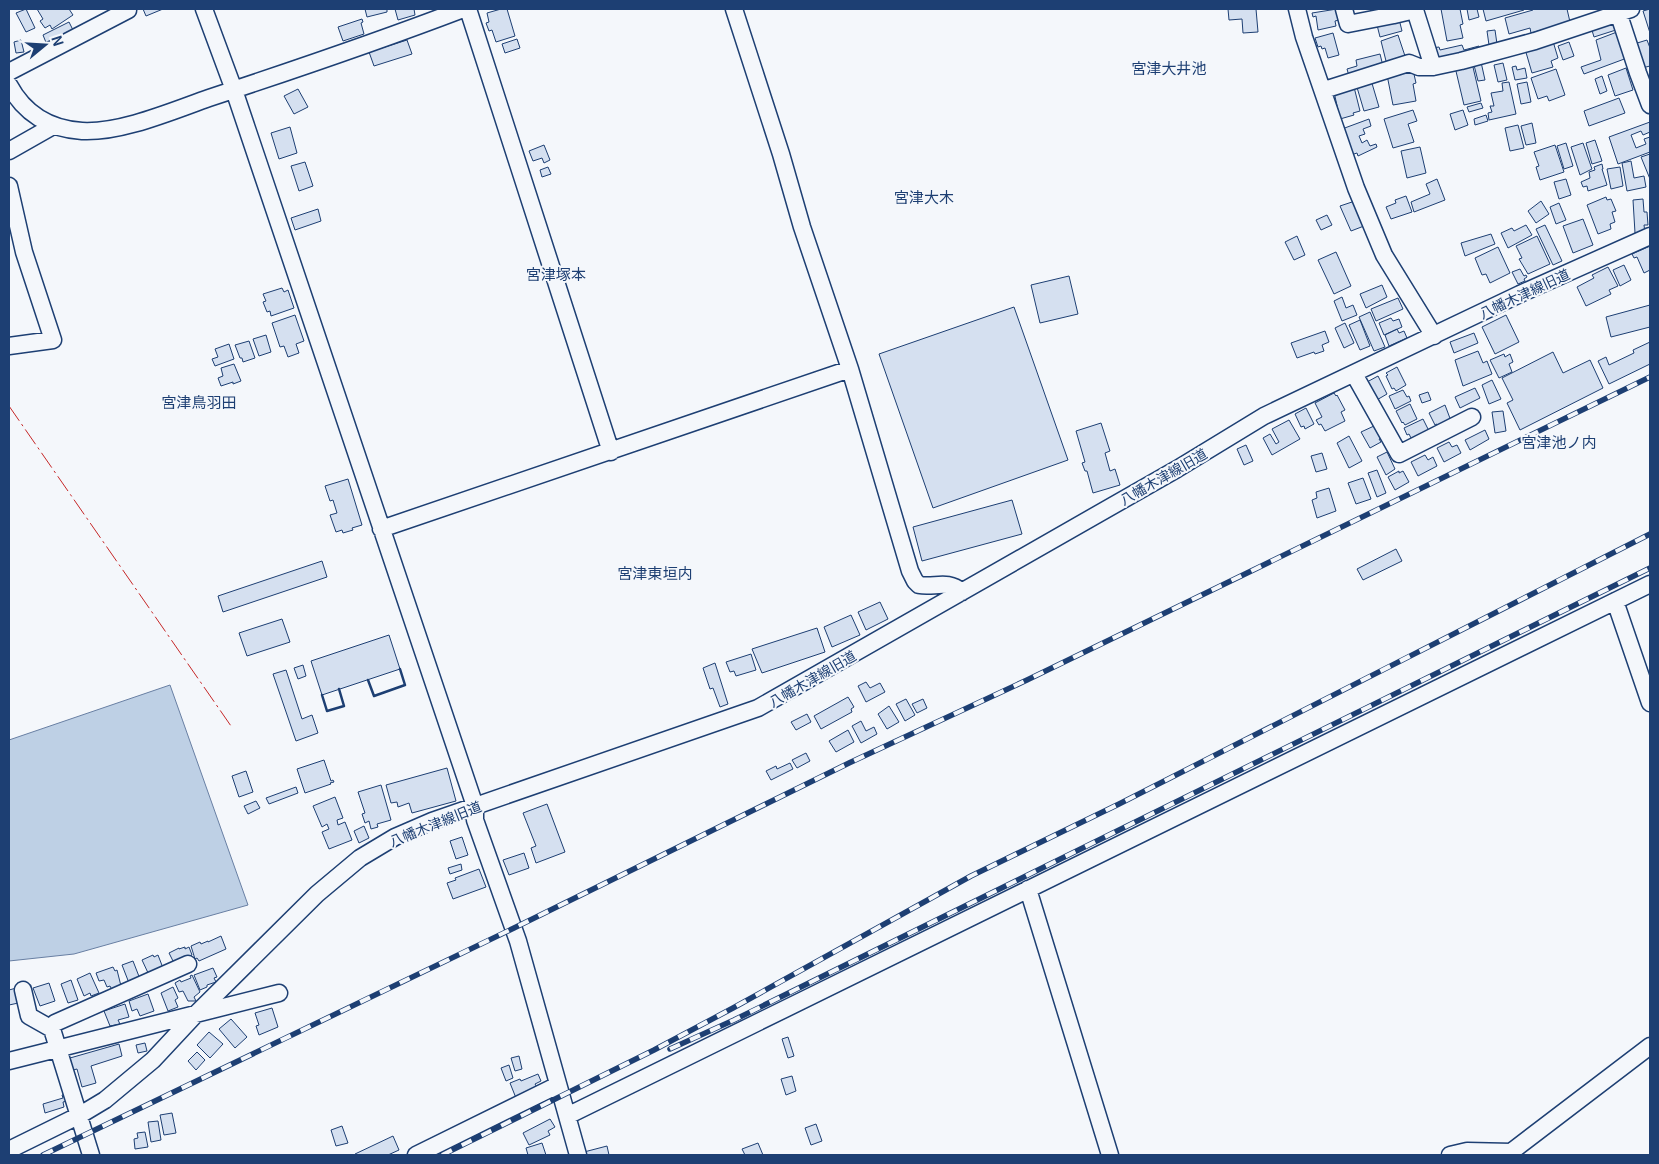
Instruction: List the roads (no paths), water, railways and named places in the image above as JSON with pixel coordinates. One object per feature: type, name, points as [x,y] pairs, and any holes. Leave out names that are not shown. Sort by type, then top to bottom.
[{"type":"street","points":[[9,72],[128,9]]},
{"type":"street","points":[[204,9],[234,90],[475,806],[475,820],[518,941],[578,1155]]},
{"type":"street","points":[[9,85],[15,96],[24,106],[37,117],[53,126],[82,131],[106,130],[143,121],[392,36],[463,9]]},
{"type":"street","points":[[468,9],[611,452]]},
{"type":"street","points":[[734,9],[778,144],[802,227],[850,369],[910,571],[919,585],[941,584],[955,586],[962,592]]},
{"type":"street","points":[[1297,9],[1304,37],[1324,90],[1356,188],[1384,255],[1434,336]]},
{"type":"street","points":[[1344,9],[1348,24],[1394,12],[1415,10],[1433,67]]},
{"type":"street","points":[[1324,90],[1409,64],[1420,67],[1433,67],[1535,41],[1622,10],[1638,73],[1650,105]]},
{"type":"street","points":[[9,151],[53,126]]},
{"type":"street","points":[[9,186],[24,252],[53,340],[9,346]]},
{"type":"street","name":"八幡木津線旧道","points":[[9,1150],[80,1115],[105,1100],[153,1060],[195,1015],[310,901],[360,858],[395,837],[432,821],[758,708],[1177,469],[1264,416],[1520,294],[1650,236]]},
{"type":"street","points":[[381,529],[850,369]]},
{"type":"street","points":[[1354,374],[1399,454],[1472,417]]},
{"type":"street","points":[[567,1116],[1650,584]]},
{"type":"street","points":[[1615,601],[1650,703]]},
{"type":"street","points":[[1028,889],[1110,1155]]},
{"type":"street","points":[[52,1029],[55,1023],[188,964]]},
{"type":"street","points":[[23,990],[30,1016],[52,1029],[91,1155]]},
{"type":"street","points":[[9,1061],[279,993]]},
{"type":"street","points":[[1450,1155],[1467,1151],[1509,1154],[1650,1046]]},
{"type":"street","points":[[416,1155],[558,1085]]},
{"type":"water","points":[[170,685],[248,905],[74,954],[9,961],[9,740]]},
{"type":"railway","points":[[43,1155],[514,928],[849,763],[1027,680],[1650,377]]},
{"type":"railway","points":[[442,1155],[654,1050],[971,876],[1119,804],[1650,534]]},
{"type":"railway","points":[[670,1049],[734,1020],[1650,568]]},
{"type":"district","name":"宮津大井池","points":[[1169,67]]},
{"type":"district","name":"宮津大木","points":[[924,196]]},
{"type":"district","name":"宮津塚本","points":[[556,273]]},
{"type":"district","name":"宮津鳥羽田","points":[[199,401]]},
{"type":"district","name":"宮津池ノ内","points":[[1559,441]]},
{"type":"district","name":"宮津東垣内","points":[[655,572]]}]
